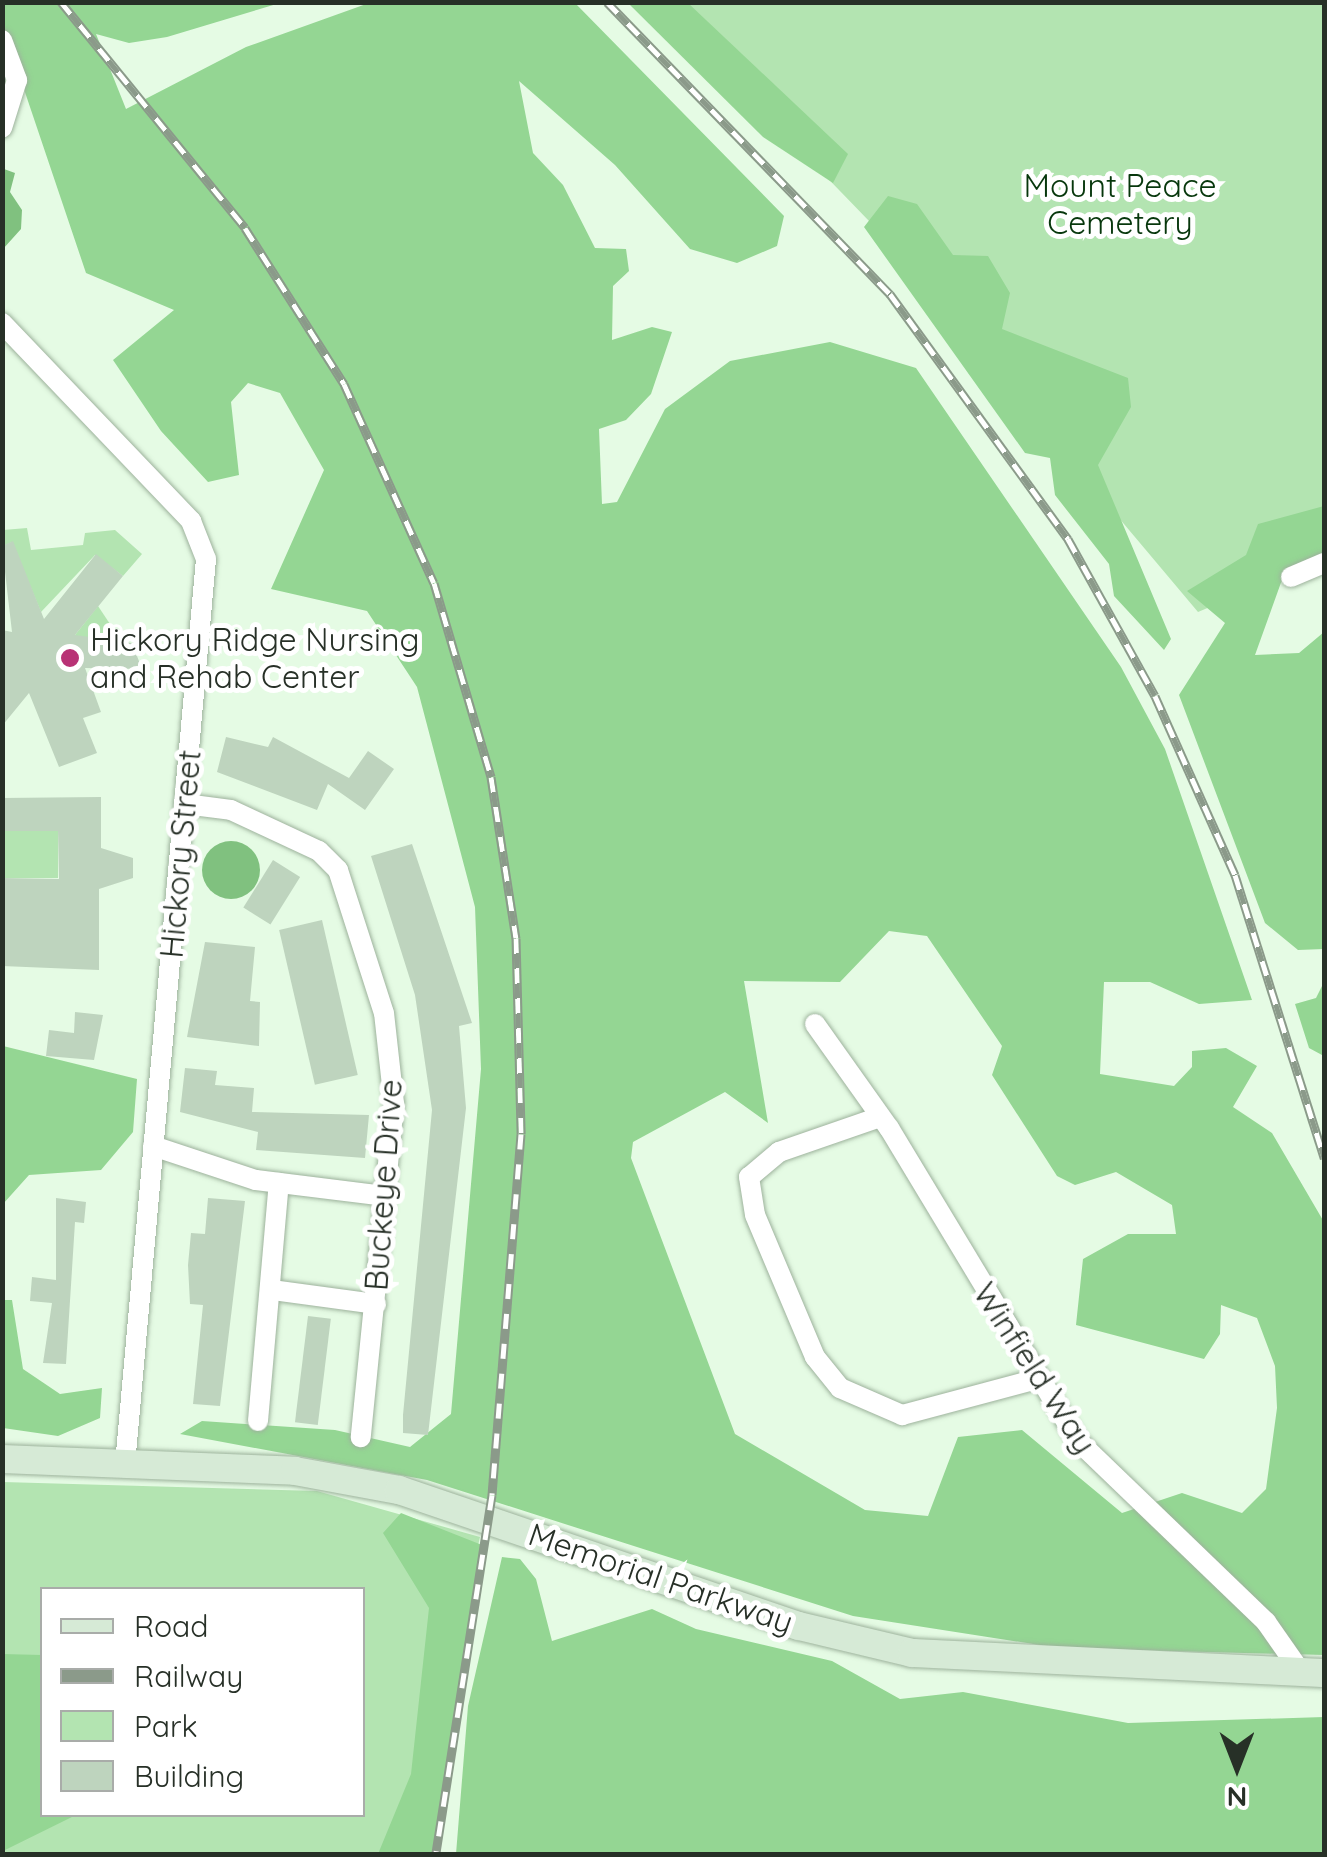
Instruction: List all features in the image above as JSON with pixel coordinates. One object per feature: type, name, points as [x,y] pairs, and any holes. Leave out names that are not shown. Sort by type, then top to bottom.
[{"type":"main road","name":"Memorial Parkway","points":[[2,1458],[295,1471],[399,1490],[800,1626],[912,1653],[1313,1673]]},
{"type":"street","points":[[2,40],[17,80],[2,128]]},
{"type":"street","name":"Hickory Street","points":[[2,323],[205,547],[126,1464]]},
{"type":"street","points":[[1291,577],[1324,563]]},
{"type":"street","name":"Buckeye Drive","points":[[184,804],[231,810],[318,850],[338,870],[386,1020],[394,1104],[360,1438]]},
{"type":"street","name":"Winfield Way","points":[[815,1024],[880,1118],[1037,1379],[1091,1457],[1266,1622],[1313,1673]]},
{"type":"street","points":[[880,1118],[779,1152],[749,1177],[755,1215],[815,1357],[840,1388],[902,1414],[1037,1379]]},
{"type":"street","points":[[154,1146],[279,1183],[384,1196]]},
{"type":"street","points":[[258,1421],[279,1183]]},
{"type":"street","points":[[272,1290],[376,1304]]},
{"type":"green space","name":"Mount Peace Cemetery","points":[[658,3],[1323,3],[1324,559],[1198,612],[870,222]]},
{"type":"green space","points":[[27,528],[31,550],[83,545],[85,533],[115,530],[142,554],[123,576],[95,555],[41,612],[12,542],[3,546],[3,530]]},
{"type":"green space","points":[[98,606],[122,642],[74,645],[75,635]]},
{"type":"green space","points":[[3,831],[58,831],[58,878],[3,878]]},
{"type":"green space","points":[[3,1482],[317,1491],[480,1537],[406,1854],[3,1854]]},
{"type":"shaded area","points":[[3,3],[280,3],[167,37],[129,43],[96,34],[126,109],[246,47],[369,3],[575,3],[784,216],[777,246],[737,263],[690,249],[615,165],[519,81],[533,153],[563,185],[595,248],[626,249],[629,271],[613,286],[612,340],[652,327],[672,332],[651,394],[626,420],[599,429],[602,504],[617,502],[665,409],[730,361],[830,342],[916,368],[1121,667],[1165,749],[1252,1000],[1199,1004],[1150,982],[1104,982],[1100,1074],[1174,1086],[1192,1067],[1192,1051],[1226,1048],[1257,1066],[1233,1107],[1272,1133],[1324,1222],[1324,1655],[1059,1648],[853,1616],[427,1480],[180,1434],[202,1421],[335,1430],[410,1447],[451,1414],[481,1069],[475,907],[417,687],[367,611],[271,589],[324,470],[280,393],[248,383],[231,402],[239,475],[208,482],[161,431],[113,360],[174,310],[86,273],[3,27]],"holes":[[[889,931],[927,936],[1002,1046],[992,1075],[1057,1176],[1075,1185],[1116,1172],[1172,1205],[1176,1234],[1128,1234],[1083,1259],[1076,1325],[1204,1359],[1220,1334],[1221,1305],[1257,1318],[1275,1366],[1277,1408],[1266,1489],[1242,1513],[1182,1493],[1122,1513],[1022,1430],[958,1437],[928,1516],[865,1510],[735,1434],[631,1158],[633,1142],[725,1092],[768,1123],[744,981],[840,982]]]},
{"type":"shaded area","points":[[628,3],[688,3],[848,154],[833,183],[763,137]]},
{"type":"shaded area","points":[[4,169],[15,173],[10,192],[22,210],[21,229],[3,249]]},
{"type":"shaded area","points":[[888,196],[917,204],[953,255],[988,256],[1010,293],[1002,329],[1128,378],[1131,407],[1098,465],[1171,639],[1164,650],[1114,596],[1109,564],[1055,495],[1050,458],[1025,453],[864,227]]},
{"type":"shaded area","points":[[1324,506],[1324,559],[1283,577],[1255,655],[1299,653],[1324,632],[1324,949],[1298,950],[1265,923],[1179,695],[1225,623],[1187,591],[1246,555],[1258,524]]},
{"type":"shaded area","points":[[231,841],[252,849],[260,870],[252,891],[231,899],[210,891],[202,870],[210,849]]},
{"type":"shaded area","points":[[1324,982],[1322,1055],[1309,1048],[1295,1004],[1316,998]]},
{"type":"shaded area","points":[[3,1046],[137,1079],[133,1132],[101,1170],[29,1175],[3,1204]]},
{"type":"shaded area","points":[[3,1300],[12,1300],[23,1369],[60,1394],[102,1388],[100,1418],[58,1436],[3,1428]]},
{"type":"shaded area","points":[[401,1513],[482,1545],[432,1854],[378,1854],[411,1774],[429,1608],[383,1533]]},
{"type":"shaded area","points":[[502,1557],[520,1559],[536,1579],[552,1641],[652,1609],[696,1629],[832,1661],[900,1699],[963,1692],[1128,1723],[1324,1717],[1324,1854],[456,1854],[468,1706]]},
{"type":"shaded area","points":[[2,1654],[40,1655],[40,1817],[72,1817],[3,1851]]},
{"type":"building","name":"Hickory Ridge Nursing and Rehab Center","points":[[13,541],[44,619],[96,554],[123,576],[75,635],[132,643],[142,669],[85,668],[101,712],[83,718],[97,753],[59,767],[29,693],[2,726],[2,630],[12,632],[2,546]]},
{"type":"building","points":[[226,737],[268,747],[273,737],[349,778],[368,751],[394,769],[365,810],[328,784],[317,810],[217,772]]},
{"type":"building","points":[[101,797],[101,848],[133,858],[133,878],[99,889],[99,970],[2,966],[2,878],[59,879],[58,831],[2,831],[2,798]]},
{"type":"building","points":[[412,844],[472,1023],[459,1026],[466,1108],[428,1435],[403,1433],[403,1415],[432,1110],[415,995],[371,856]]},
{"type":"building","points":[[273,860],[300,877],[270,924],[243,907]]},
{"type":"building","points":[[322,920],[358,1075],[315,1085],[279,930]]},
{"type":"building","points":[[205,942],[255,947],[250,1001],[260,1002],[259,1046],[187,1037]]},
{"type":"building","points":[[75,1012],[103,1015],[94,1060],[46,1056],[49,1030],[74,1033]]},
{"type":"building","points":[[185,1068],[217,1071],[215,1085],[254,1088],[252,1112],[369,1115],[365,1158],[256,1150],[258,1132],[180,1112]]},
{"type":"building","points":[[56,1198],[86,1202],[84,1223],[75,1222],[66,1364],[43,1363],[52,1303],[30,1301],[32,1277],[56,1280]]},
{"type":"building","points":[[208,1198],[245,1201],[220,1406],[193,1404],[203,1305],[190,1304],[188,1265],[191,1233],[205,1234]]},
{"type":"building","points":[[308,1316],[331,1319],[318,1425],[295,1422]]},
{"type":"railway","points":[[61,2],[245,228],[344,384],[434,583],[491,777],[516,938],[521,1134],[492,1495],[436,1854]]},
{"type":"railway","points":[[607,2],[890,294],[1068,539],[1155,696],[1235,875],[1324,1158]]},
{"type":"place","name":"Hickory Ridge Nursing and Rehab Center","points":[[70,658]]}]
